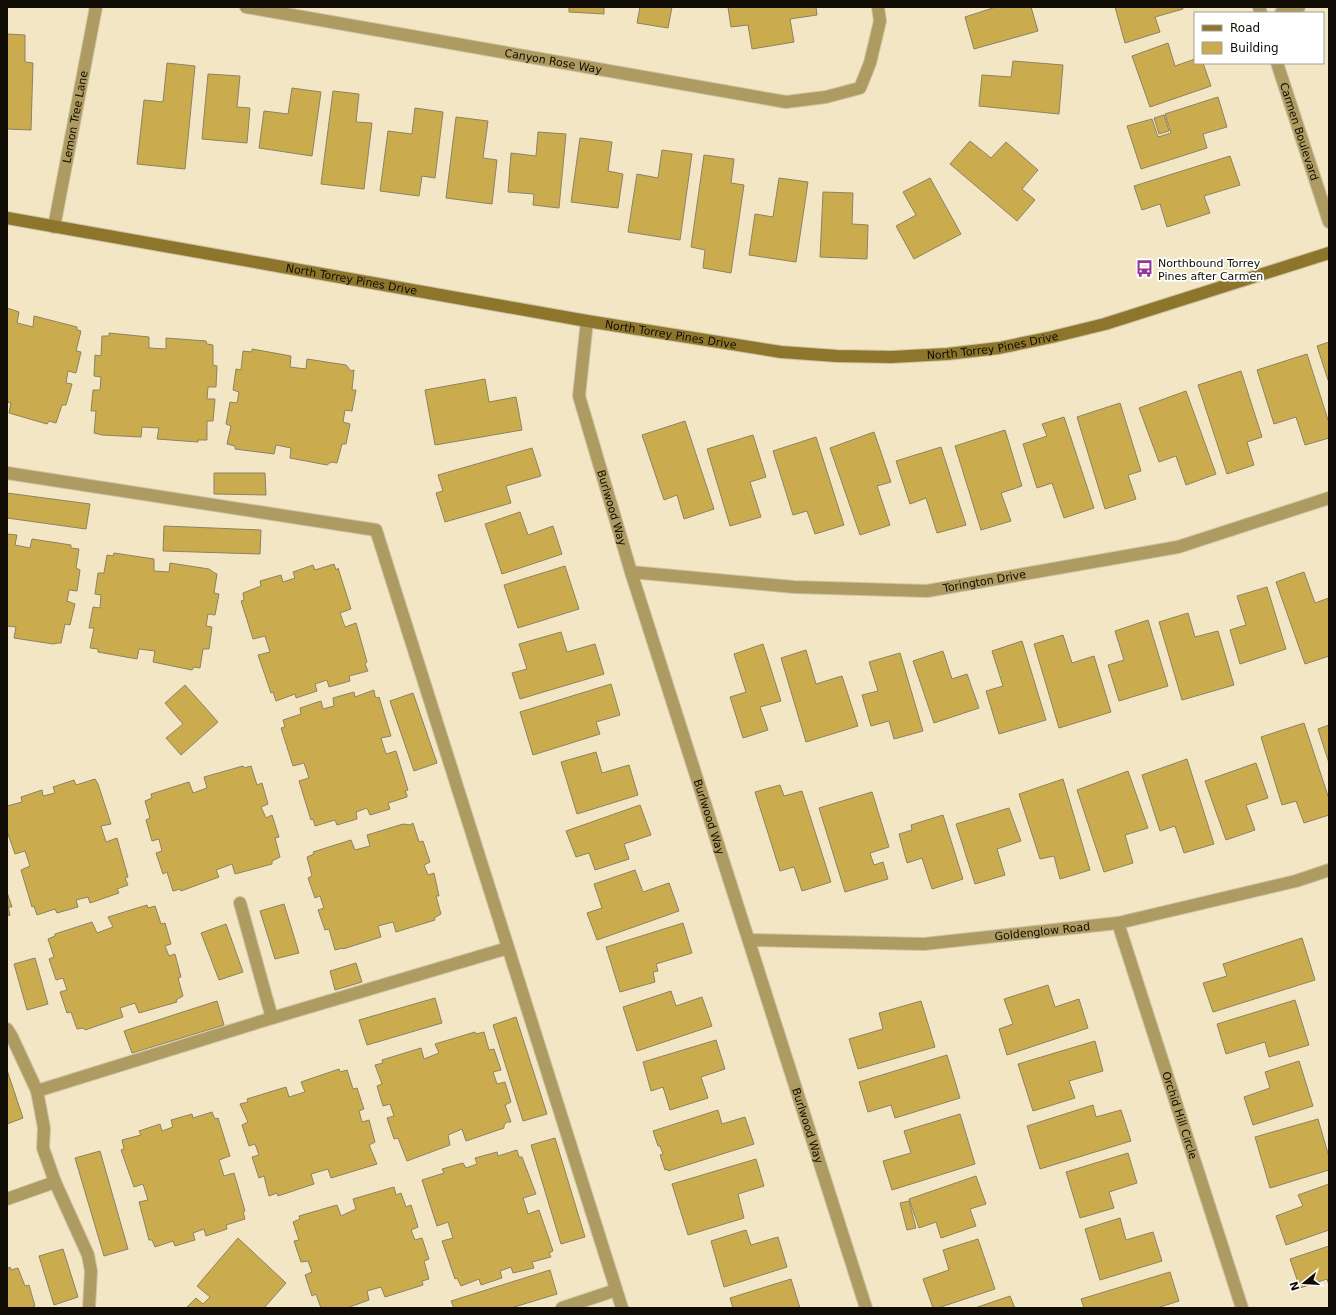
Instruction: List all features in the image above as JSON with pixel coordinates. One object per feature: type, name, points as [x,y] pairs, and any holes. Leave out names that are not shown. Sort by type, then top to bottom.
[{"type":"main road","name":"North Torrey Pines Drive","points":[[7,218],[587,321],[781,352],[837,356],[884,357],[947,354],[999,348],[1052,337],[1105,324],[1329,253]]},
{"type":"street","name":"Lemon Tree Lane","points":[[54,227],[96,7]]},
{"type":"street","name":"Canyon Rose Way","points":[[246,7],[786,102],[826,96],[860,88],[870,63],[880,20],[878,7]]},
{"type":"street","points":[[1284,12],[1299,7]]},
{"type":"street","name":"Carmen Boulevard","points":[[1278,64],[1329,222]]},
{"type":"street","name":"Burlwood Way","points":[[587,321],[579,396],[631,572],[866,1308]]},
{"type":"street","points":[[7,472],[376,530],[622,1308]]},
{"type":"street","name":"Torington Drive","points":[[631,572],[794,586],[928,590],[1178,547],[1329,498]]},
{"type":"street","name":"Goldenglow Road","points":[[749,940],[924,944],[1118,923],[1296,881],[1329,870]]},
{"type":"street","points":[[240,903],[272,1018]]},
{"type":"street","name":"Orchid Hill Circle","points":[[1118,923],[1242,1308]]},
{"type":"street","points":[[37,1091],[272,1018],[508,948]]},
{"type":"street","points":[[7,1030],[37,1091],[44,1128],[43,1148],[88,1255],[91,1271],[89,1308]]},
{"type":"street","points":[[7,1199],[56,1182]]},
{"type":"street","points":[[562,1308],[616,1290]]},
{"type":"building","points":[[569,7],[604,7],[604,14],[569,12]]},
{"type":"building","points":[[640,7],[672,7],[668,28],[637,23]]},
{"type":"building","points":[[728,7],[816,7],[817,15],[790,19],[794,42],[752,49],[748,25],[731,27]]},
{"type":"building","points":[[993,7],[1031,7],[1038,31],[974,49],[965,17]]},
{"type":"building","points":[[1115,7],[1182,7],[1183,9],[1155,17],[1160,32],[1125,43]]},
{"type":"building","points":[[7,34],[25,35],[25,62],[33,63],[31,130],[7,129]]},
{"type":"building","points":[[1168,43],[1175,66],[1194,59],[1194,64],[1203,64],[1211,86],[1150,107],[1132,56]]},
{"type":"building","points":[[1013,61],[1063,65],[1059,114],[979,106],[982,75],[1011,77]]},
{"type":"building","points":[[167,63],[195,66],[185,169],[137,164],[144,100],[163,102]]},
{"type":"building","points":[[208,74],[240,76],[237,107],[250,108],[247,143],[202,139]]},
{"type":"building","points":[[292,88],[321,92],[312,156],[259,148],[264,111],[288,114]]},
{"type":"building","points":[[333,91],[359,94],[356,122],[372,123],[364,189],[321,184]]},
{"type":"building","points":[[1218,97],[1227,127],[1203,134],[1207,148],[1141,169],[1127,126],[1152,119],[1158,137],[1171,133],[1165,114]]},
{"type":"building","points":[[415,108],[443,112],[435,178],[422,176],[419,196],[380,191],[388,131],[412,134]]},
{"type":"building","points":[[1164,115],[1169,131],[1159,134],[1154,118]]},
{"type":"building","points":[[456,117],[488,121],[483,158],[497,160],[492,204],[446,198]]},
{"type":"building","points":[[538,132],[566,134],[559,208],[533,205],[534,194],[508,192],[511,153],[536,156]]},
{"type":"building","points":[[580,138],[612,142],[608,171],[623,174],[618,208],[571,202]]},
{"type":"building","points":[[970,141],[991,158],[1006,142],[1038,170],[1022,189],[1035,200],[1017,221],[950,164]]},
{"type":"building","points":[[662,150],[692,154],[680,240],[628,232],[637,174],[658,178]]},
{"type":"building","points":[[704,155],[734,159],[731,183],[744,185],[731,273],[703,268],[705,250],[691,247]]},
{"type":"building","points":[[1230,156],[1240,185],[1204,196],[1210,213],[1167,227],[1160,204],[1142,210],[1134,186]]},
{"type":"building","points":[[779,178],[808,182],[796,262],[749,255],[755,214],[773,217]]},
{"type":"building","points":[[930,178],[961,234],[914,259],[896,226],[916,215],[903,192]]},
{"type":"building","points":[[823,192],[853,193],[852,224],[868,225],[867,259],[820,257]]},
{"type":"building","points":[[7,308],[19,312],[17,323],[33,327],[34,316],[77,327],[77,330],[81,331],[76,351],[81,352],[76,373],[68,371],[66,383],[72,384],[66,405],[62,405],[56,423],[49,421],[47,424],[9,413],[11,403],[7,402]]},
{"type":"building","points":[[109,333],[149,337],[149,348],[166,349],[166,338],[206,341],[207,344],[213,345],[213,365],[217,366],[216,387],[208,387],[207,399],[215,399],[213,421],[207,421],[207,440],[198,440],[198,442],[157,439],[159,428],[142,427],[141,437],[102,435],[94,433],[96,411],[91,411],[93,390],[100,390],[101,377],[94,376],[95,355],[101,356],[102,336],[109,336]]},
{"type":"building","points":[[1329,342],[1329,383],[1317,346]]},
{"type":"building","points":[[252,349],[291,356],[290,367],[306,369],[307,359],[346,365],[351,371],[354,370],[352,390],[356,390],[352,411],[345,410],[343,422],[350,424],[346,444],[342,444],[337,463],[331,462],[327,465],[290,458],[291,448],[276,445],[274,454],[235,449],[235,446],[227,444],[231,426],[226,424],[230,402],[237,403],[239,392],[233,390],[236,369],[241,370],[243,351],[252,352]]},
{"type":"building","points":[[1307,354],[1329,423],[1329,438],[1305,445],[1296,417],[1274,424],[1257,370]]},
{"type":"building","points":[[1241,371],[1262,437],[1247,442],[1254,465],[1227,474],[1198,385]]},
{"type":"building","points":[[485,379],[489,402],[516,397],[522,430],[435,445],[425,390]]},
{"type":"building","points":[[1186,391],[1216,474],[1186,485],[1176,456],[1159,462],[1139,408]]},
{"type":"building","points":[[1120,403],[1141,471],[1128,475],[1136,499],[1105,509],[1077,417]]},
{"type":"building","points":[[1064,417],[1094,508],[1064,518],[1052,483],[1037,488],[1023,444],[1047,436],[1042,424]]},
{"type":"building","points":[[685,421],[714,509],[684,519],[677,495],[664,500],[642,435]]},
{"type":"building","points":[[1005,430],[1022,486],[1001,493],[1011,521],[981,530],[955,446]]},
{"type":"building","points":[[874,432],[891,482],[877,486],[890,525],[860,535],[830,448]]},
{"type":"building","points":[[753,435],[766,477],[750,482],[761,517],[730,526],[707,449]]},
{"type":"building","points":[[816,437],[844,525],[815,534],[807,511],[793,515],[773,451]]},
{"type":"building","points":[[941,447],[966,525],[937,533],[926,498],[910,504],[896,461]]},
{"type":"building","points":[[532,448],[541,476],[506,486],[511,503],[445,522],[436,493],[443,491],[438,475]]},
{"type":"building","points":[[214,473],[265,473],[266,495],[214,494]]},
{"type":"building","points":[[7,493],[90,504],[86,529],[7,518]]},
{"type":"building","points":[[520,512],[528,535],[553,526],[562,554],[502,574],[485,524]]},
{"type":"building","points":[[164,526],[261,530],[260,554],[163,551]]},
{"type":"building","points":[[7,534],[17,535],[15,545],[30,548],[32,539],[71,545],[71,548],[79,549],[76,568],[80,570],[77,591],[69,590],[67,601],[75,604],[70,625],[65,624],[61,643],[53,644],[14,638],[16,627],[7,626]]},
{"type":"building","points":[[114,553],[154,559],[154,571],[169,572],[170,563],[209,569],[217,574],[214,593],[219,594],[215,615],[208,614],[206,626],[212,627],[209,649],[203,649],[200,668],[194,667],[192,670],[153,662],[155,651],[139,649],[137,659],[98,652],[98,649],[90,648],[94,628],[89,628],[93,607],[100,608],[101,595],[95,594],[98,573],[104,573],[107,555],[113,556]]},
{"type":"building","points":[[334,564],[336,570],[338,568],[351,609],[340,613],[345,627],[356,623],[367,662],[365,664],[368,671],[349,676],[350,681],[329,687],[327,680],[315,684],[317,691],[296,698],[295,694],[276,701],[273,692],[271,693],[258,655],[270,652],[265,636],[253,639],[241,601],[244,600],[243,593],[261,586],[260,581],[281,575],[283,582],[295,578],[293,572],[313,565],[315,570]]},
{"type":"building","points":[[565,566],[579,609],[518,628],[504,585]]},
{"type":"building","points":[[1304,572],[1315,603],[1329,598],[1329,656],[1305,664],[1276,582]]},
{"type":"building","points":[[1267,587],[1286,649],[1240,664],[1230,630],[1246,625],[1237,596]]},
{"type":"building","points":[[1188,613],[1195,637],[1218,631],[1234,685],[1182,700],[1159,622]]},
{"type":"building","points":[[1148,620],[1168,686],[1119,701],[1108,665],[1124,660],[1115,631]]},
{"type":"building","points":[[561,632],[567,652],[595,644],[604,674],[520,699],[512,673],[527,669],[519,644]]},
{"type":"building","points":[[1063,635],[1072,663],[1094,656],[1111,712],[1059,728],[1034,644]]},
{"type":"building","points":[[1022,641],[1046,720],[999,734],[986,691],[1003,686],[992,651]]},
{"type":"building","points":[[763,644],[781,701],[760,707],[768,730],[743,738],[730,697],[746,692],[734,654]]},
{"type":"building","points":[[806,650],[816,684],[842,676],[858,726],[806,742],[781,658]]},
{"type":"building","points":[[943,651],[952,679],[967,674],[979,708],[934,723],[913,661]]},
{"type":"building","points":[[900,653],[923,731],[894,739],[889,721],[871,726],[862,695],[878,691],[869,662]]},
{"type":"building","points":[[611,684],[620,715],[596,722],[600,734],[533,755],[520,712]]},
{"type":"building","points":[[185,685],[218,722],[181,755],[166,738],[183,724],[165,703]]},
{"type":"building","points":[[374,690],[375,696],[377,698],[379,697],[391,736],[381,738],[386,754],[396,751],[408,790],[405,791],[407,797],[388,803],[390,809],[370,815],[367,808],[356,812],[357,819],[337,825],[335,820],[315,826],[313,819],[311,820],[299,781],[309,778],[304,763],[293,766],[281,728],[285,727],[283,720],[301,714],[300,708],[321,701],[323,709],[334,706],[333,698],[354,692],[355,697]]},
{"type":"building","points":[[413,693],[437,763],[414,771],[390,701]]},
{"type":"building","points":[[1304,723],[1329,799],[1329,815],[1304,823],[1296,801],[1282,805],[1261,737]]},
{"type":"building","points":[[1329,725],[1329,763],[1318,729]]},
{"type":"building","points":[[596,752],[602,773],[629,765],[638,795],[577,814],[561,762]]},
{"type":"building","points":[[1187,759],[1214,844],[1184,853],[1175,826],[1160,831],[1142,775]]},
{"type":"building","points":[[1256,763],[1268,798],[1246,805],[1255,830],[1226,840],[1205,781]]},
{"type":"building","points":[[243,766],[244,768],[251,766],[257,785],[262,783],[268,804],[261,807],[266,818],[272,815],[279,837],[275,838],[280,857],[272,861],[272,864],[235,874],[232,864],[216,870],[219,877],[181,891],[180,889],[173,891],[167,872],[163,874],[156,853],[162,851],[159,839],[152,841],[146,820],[150,818],[145,801],[152,798],[151,794],[189,782],[193,793],[207,788],[204,777]]},
{"type":"building","points":[[1128,771],[1148,828],[1125,835],[1133,863],[1104,872],[1077,790]]},
{"type":"building","points":[[95,779],[111,824],[101,826],[106,842],[117,838],[128,877],[125,878],[128,885],[117,889],[119,893],[90,903],[88,897],[76,900],[78,907],[57,913],[55,909],[37,915],[34,906],[32,907],[21,870],[30,866],[25,851],[15,854],[7,831],[7,806],[22,802],[21,797],[42,790],[43,796],[55,793],[53,787],[74,780],[76,785]]},
{"type":"building","points":[[1063,779],[1090,870],[1060,879],[1054,856],[1040,859],[1019,794]]},
{"type":"building","points":[[780,785],[784,796],[802,791],[831,882],[802,891],[794,867],[780,871],[755,792]]},
{"type":"building","points":[[872,792],[889,847],[870,853],[874,865],[883,862],[888,879],[845,892],[819,808]]},
{"type":"building","points":[[640,805],[651,835],[624,844],[629,859],[595,870],[589,853],[576,857],[566,831]]},
{"type":"building","points":[[1009,808],[1021,841],[997,849],[1005,875],[975,884],[956,824]]},
{"type":"building","points":[[943,815],[963,879],[932,889],[922,858],[907,863],[899,834],[912,830],[911,825]]},
{"type":"building","points":[[413,823],[419,842],[423,841],[430,862],[424,865],[428,875],[434,873],[439,896],[436,896],[441,914],[434,918],[435,920],[396,932],[393,922],[378,926],[381,937],[343,949],[335,950],[329,929],[325,930],[318,910],[324,908],[320,896],[315,898],[308,878],[312,876],[307,857],[314,854],[313,852],[351,840],[355,850],[370,846],[367,835],[403,824],[410,825]]},
{"type":"building","points":[[635,870],[643,892],[669,883],[679,911],[597,940],[587,913],[602,908],[594,884]]},
{"type":"building","points":[[7,892],[12,907],[8,907],[10,915],[7,916]]},
{"type":"building","points":[[284,904],[299,953],[275,959],[260,911]]},
{"type":"building","points":[[147,905],[148,908],[155,906],[161,924],[165,923],[171,944],[165,946],[169,956],[175,954],[181,977],[178,978],[183,996],[176,1000],[177,1002],[139,1013],[135,1003],[120,1008],[123,1017],[85,1030],[83,1028],[77,1029],[71,1012],[67,1013],[60,992],[67,990],[63,978],[56,980],[49,959],[54,957],[48,939],[55,936],[55,934],[92,922],[97,933],[113,927],[108,917]]},
{"type":"building","points":[[683,923],[692,953],[656,964],[658,971],[653,972],[655,982],[620,992],[606,947]]},
{"type":"building","points":[[226,924],[243,972],[219,980],[201,933]]},
{"type":"building","points":[[1302,938],[1315,980],[1213,1012],[1203,983],[1227,976],[1223,964]]},
{"type":"building","points":[[35,958],[48,1004],[27,1010],[14,964]]},
{"type":"building","points":[[356,963],[362,982],[335,990],[330,971]]},
{"type":"building","points":[[1048,985],[1055,1007],[1079,999],[1088,1028],[1007,1055],[999,1029],[1013,1024],[1004,999]]},
{"type":"building","points":[[671,991],[676,1006],[702,997],[712,1026],[637,1051],[623,1007]]},
{"type":"building","points":[[435,998],[442,1023],[367,1045],[359,1020]]},
{"type":"building","points":[[1295,1000],[1309,1045],[1269,1057],[1265,1042],[1226,1054],[1217,1024]]},
{"type":"building","points":[[217,1001],[224,1025],[132,1053],[124,1031]]},
{"type":"building","points":[[921,1001],[935,1047],[858,1069],[849,1039],[883,1029],[879,1013]]},
{"type":"building","points":[[516,1017],[547,1114],[523,1121],[493,1025]]},
{"type":"building","points":[[475,1032],[476,1034],[484,1032],[489,1050],[494,1049],[501,1070],[493,1072],[497,1084],[505,1082],[511,1102],[505,1105],[511,1122],[507,1122],[504,1125],[504,1128],[466,1141],[462,1129],[448,1135],[450,1145],[407,1161],[398,1138],[394,1139],[387,1118],[394,1116],[390,1104],[383,1106],[377,1086],[382,1084],[375,1065],[383,1063],[382,1060],[421,1048],[424,1059],[439,1053],[435,1044]]},
{"type":"building","points":[[716,1040],[725,1069],[701,1077],[708,1098],[670,1110],[663,1087],[651,1091],[643,1062]]},
{"type":"building","points":[[1095,1041],[1103,1071],[1069,1081],[1075,1098],[1033,1111],[1018,1064]]},
{"type":"building","points":[[947,1055],[960,1098],[895,1118],[891,1105],[868,1112],[859,1082]]},
{"type":"building","points":[[1299,1061],[1313,1106],[1253,1125],[1244,1097],[1270,1088],[1265,1072]]},
{"type":"building","points":[[339,1069],[340,1072],[347,1070],[353,1089],[357,1088],[364,1109],[359,1111],[362,1122],[369,1120],[375,1142],[369,1145],[377,1164],[331,1178],[328,1169],[311,1174],[314,1184],[278,1196],[277,1193],[269,1196],[264,1176],[259,1178],[252,1157],[259,1155],[255,1144],[249,1146],[242,1125],[248,1122],[240,1104],[248,1102],[247,1099],[286,1087],[289,1097],[305,1092],[301,1082]]},
{"type":"building","points":[[7,1070],[23,1118],[7,1124]]},
{"type":"building","points":[[1093,1105],[1096,1117],[1121,1110],[1131,1141],[1040,1169],[1027,1126]]},
{"type":"building","points":[[718,1110],[722,1124],[745,1117],[754,1144],[668,1171],[668,1169],[665,1170],[660,1155],[663,1154],[660,1146],[658,1146],[653,1131]]},
{"type":"building","points":[[212,1112],[215,1119],[218,1118],[230,1156],[219,1160],[224,1176],[234,1173],[245,1211],[243,1212],[245,1219],[226,1225],[227,1229],[206,1236],[204,1229],[193,1233],[195,1240],[175,1246],[173,1241],[155,1247],[152,1240],[149,1240],[139,1202],[148,1200],[143,1184],[134,1187],[121,1150],[124,1149],[122,1140],[141,1135],[139,1131],[160,1124],[162,1131],[173,1127],[171,1120],[192,1114],[193,1118]]},
{"type":"building","points":[[960,1114],[975,1164],[892,1190],[883,1161],[911,1153],[904,1131]]},
{"type":"building","points":[[1318,1119],[1329,1157],[1329,1170],[1270,1188],[1255,1137]]},
{"type":"building","points":[[555,1138],[585,1237],[561,1244],[531,1145]]},
{"type":"building","points":[[517,1150],[519,1157],[522,1157],[536,1194],[523,1198],[528,1214],[539,1210],[553,1251],[549,1253],[551,1257],[532,1262],[534,1268],[513,1273],[511,1267],[500,1271],[502,1278],[481,1285],[479,1279],[461,1286],[457,1278],[455,1279],[442,1241],[453,1238],[448,1222],[437,1226],[422,1180],[444,1173],[442,1169],[463,1163],[466,1168],[477,1164],[475,1158],[497,1152],[498,1156]]},
{"type":"building","points":[[100,1151],[128,1249],[104,1256],[75,1158]]},
{"type":"building","points":[[1128,1153],[1137,1183],[1109,1192],[1114,1208],[1080,1218],[1066,1172]]},
{"type":"building","points":[[756,1159],[764,1186],[738,1194],[744,1218],[688,1235],[672,1184]]},
{"type":"building","points":[[976,1176],[986,1204],[970,1209],[976,1226],[941,1238],[936,1222],[919,1228],[909,1199]]},
{"type":"building","points":[[1329,1184],[1329,1230],[1286,1245],[1276,1216],[1303,1206],[1298,1195]]},
{"type":"building","points":[[394,1187],[396,1195],[401,1193],[406,1207],[411,1205],[418,1227],[411,1230],[415,1240],[422,1238],[429,1259],[424,1261],[429,1279],[422,1281],[423,1285],[385,1297],[381,1287],[367,1291],[369,1300],[347,1308],[321,1308],[316,1294],[312,1296],[305,1275],[312,1272],[308,1261],[301,1262],[294,1241],[299,1240],[293,1222],[300,1219],[299,1216],[337,1205],[341,1216],[356,1209],[353,1199]]},
{"type":"building","points":[[909,1201],[916,1228],[907,1230],[900,1203]]},
{"type":"building","points":[[1120,1218],[1126,1240],[1153,1232],[1162,1261],[1100,1280],[1085,1229]]},
{"type":"building","points":[[746,1230],[751,1245],[778,1237],[787,1267],[724,1287],[711,1241]]},
{"type":"building","points":[[238,1238],[286,1283],[264,1308],[186,1308],[196,1298],[203,1304],[210,1297],[197,1286]]},
{"type":"building","points":[[978,1239],[995,1289],[938,1308],[933,1308],[923,1279],[949,1270],[943,1250]]},
{"type":"building","points":[[1329,1246],[1329,1285],[1327,1279],[1300,1288],[1290,1259]]},
{"type":"building","points":[[63,1249],[78,1297],[54,1305],[39,1256]]},
{"type":"building","points":[[10,1267],[11,1270],[18,1268],[25,1286],[29,1285],[35,1306],[31,1308],[7,1308],[7,1269]]},
{"type":"building","points":[[550,1270],[557,1294],[511,1308],[454,1308],[451,1301]]},
{"type":"building","points":[[1170,1272],[1179,1301],[1157,1308],[1084,1308],[1081,1299]]},
{"type":"building","points":[[791,1279],[800,1308],[733,1308],[730,1298]]},
{"type":"building","points":[[1010,1296],[1015,1308],[975,1308]]},
{"type":"place","name":"Northbound Torrey Pines after Carmen","points":[[1145,269]]}]
